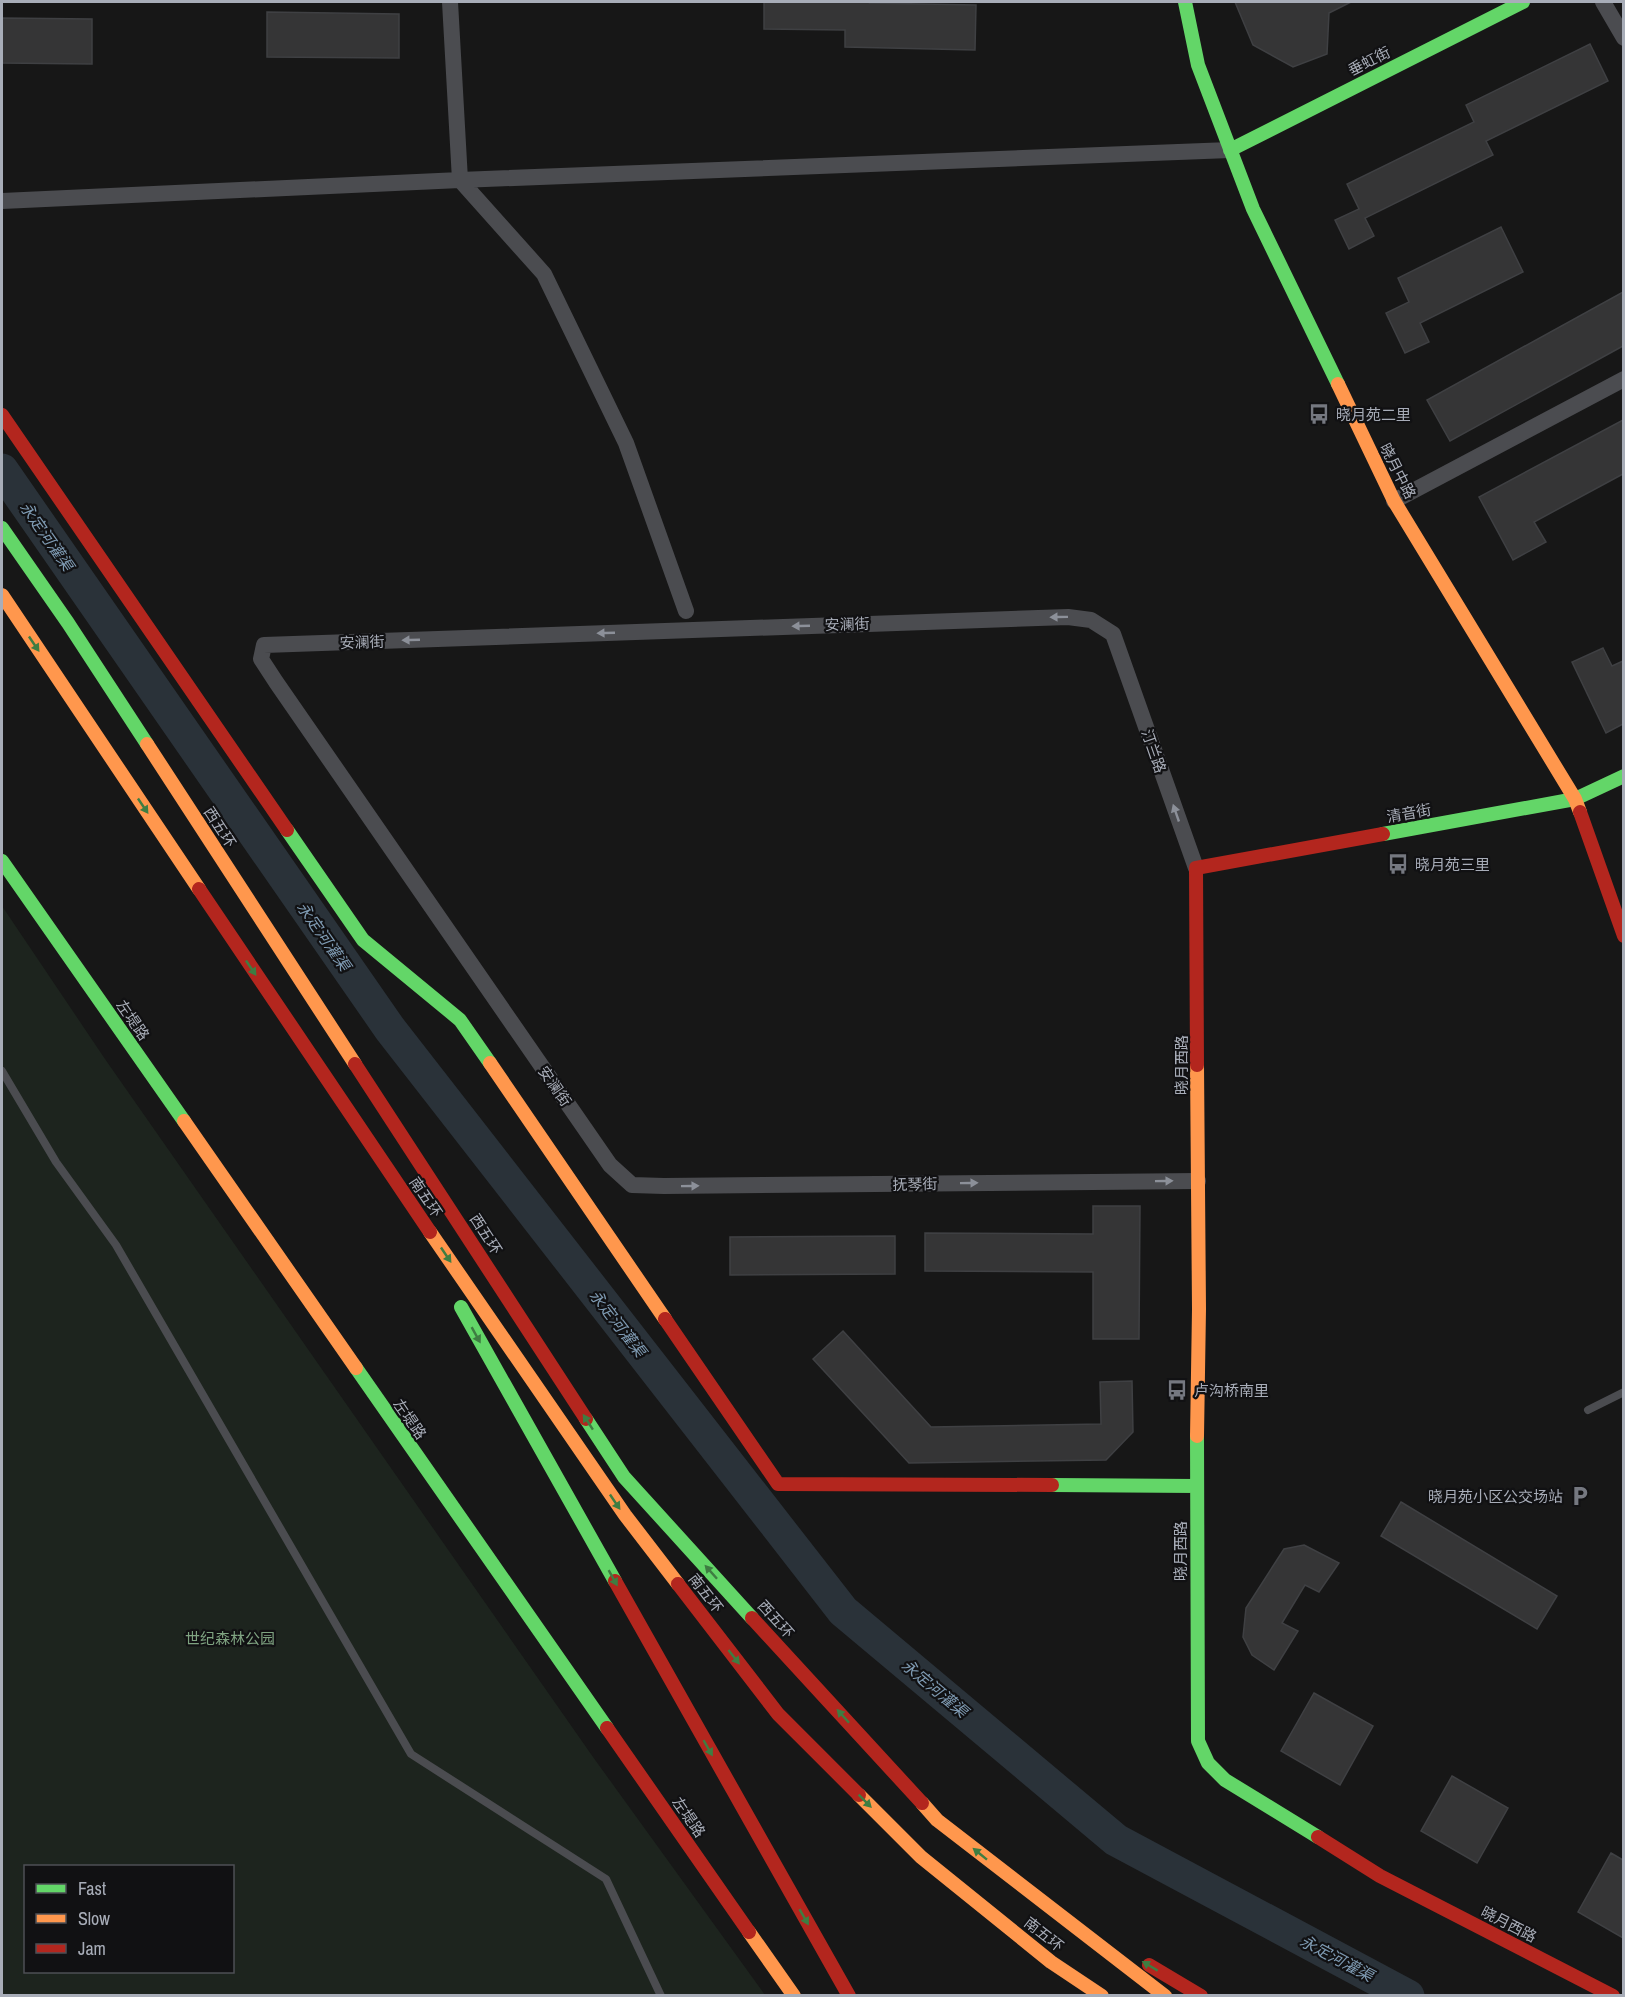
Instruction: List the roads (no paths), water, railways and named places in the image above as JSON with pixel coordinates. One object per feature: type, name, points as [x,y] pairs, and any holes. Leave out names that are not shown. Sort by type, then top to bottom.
[{"type":"main road","name":"晓月中路","points":[[1185,2],[1198,65],[1253,208],[1394,501],[1575,799],[1623,936]]},
{"type":"main road","name":"垂虹街","points":[[1230,150],[1523,2]]},
{"type":"main road","points":[[2,415],[363,940],[460,1020],[778,1484],[1196,1486]]},
{"type":"main road","name":"西五环","points":[[2,528],[81,643],[624,1477],[937,1820],[1026,1890]]},
{"type":"main road","points":[[2,596],[365,1137],[440,1271]]},
{"type":"main road","name":"清音街","points":[[1196,868],[1575,799],[1623,776]]},
{"type":"main road","name":"左堤路","points":[[2,861],[321,1321],[794,1995]]},
{"type":"main road","name":"晓月西路","points":[[1196,868],[1199,1319],[1196,1486],[1198,1741],[1208,1763],[1225,1780],[1380,1876],[1613,1995]]},
{"type":"main road","name":"南五环","points":[[365,1137],[625,1515],[778,1714],[921,1857],[1051,1962],[1102,1995]]},
{"type":"main road","points":[[452,1291],[849,1995]]},
{"type":"main road","points":[[1026,1890],[1201,1995]]},
{"type":"main road","name":"南五环","points":[[1026,1890],[1165,1995]]},
{"type":"street","points":[[450,2],[460,180],[544,274],[626,443],[686,611]]},
{"type":"street","points":[[1603,2],[1623,38]]},
{"type":"street","points":[[2,201],[460,180],[1230,150]]},
{"type":"street","points":[[1394,501],[1623,379]]},
{"type":"street","name":"安澜街","points":[[632,1185],[610,1165],[276,682],[261,659],[264,645],[1068,617],[1091,620],[1113,634]]},
{"type":"street","name":"汀兰路","points":[[1113,634],[1196,868]]},
{"type":"street","name":"抚琴街","points":[[632,1185],[1198,1181]]},
{"type":"lane","points":[[2,1071],[56,1162],[116,1245],[411,1754],[606,1880],[661,1995]]},
{"type":"lane","points":[[1588,1410],[1623,1392]]},
{"type":"waterway","name":"永定河灌渠","points":[[2,470],[390,1029],[843,1611],[1116,1840],[1408,1996]]},
{"type":"place","name":"晓月苑二里","points":[[1319,414]]},
{"type":"place","name":"晓月苑三里","points":[[1398,864]]},
{"type":"place","name":"卢沟桥南里","points":[[1177,1390]]},
{"type":"place","name":"晓月苑小区公交场站","points":[[1580,1496]]},
{"type":"park label","name":"世纪森林公园","points":[[230,1638]]}]
